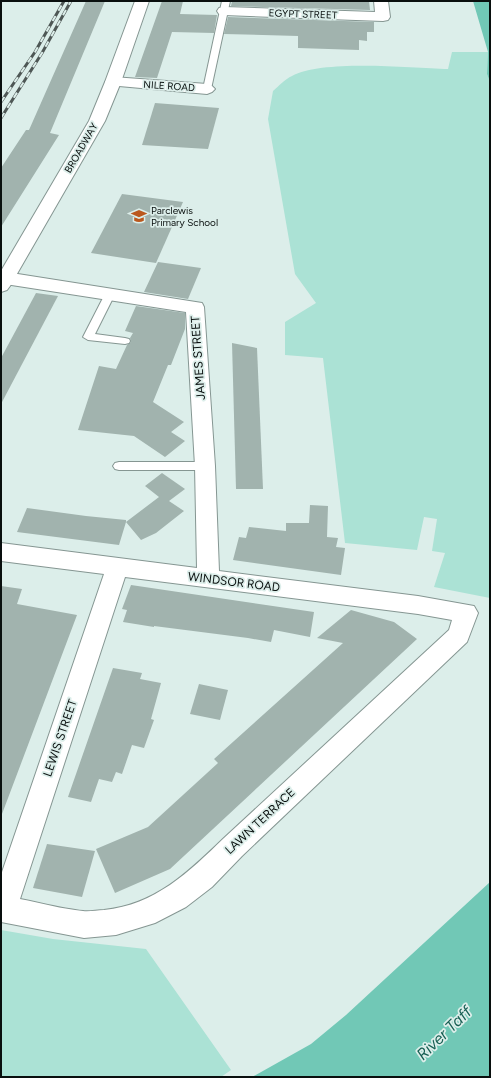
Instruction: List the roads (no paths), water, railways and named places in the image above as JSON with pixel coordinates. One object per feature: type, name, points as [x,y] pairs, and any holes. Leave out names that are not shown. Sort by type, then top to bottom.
[{"type":"street","name":"BROADWAY","points":[[2,283],[97,121],[113,82],[142,1]]},
{"type":"street","name":"EGYPT STREET","points":[[225,6],[383,17],[380,1]]},
{"type":"street","name":"NILE ROAD","points":[[113,82],[207,89]]},
{"type":"street","name":"JAMES STREET","points":[[2,283],[110,294],[195,307],[205,466],[208,578]]},
{"type":"street","name":"WINDSOR ROAD","points":[[1,552],[466,613]]},
{"type":"street","name":"LEWIS STREET","points":[[2,909],[117,568]]},
{"type":"street","name":"LAWN TERRACE","points":[[2,909],[84,925],[116,922],[145,914],[176,898],[202,878],[238,842],[459,635],[466,613]]},
{"type":"lane","name":"NILE ROAD","points":[[207,89],[225,6]]},
{"type":"lane","points":[[110,294],[88,337],[125,341]]},
{"type":"lane","points":[[119,466],[205,466]]},
{"type":"water","points":[[473,1],[490,1],[490,82],[487,74],[488,52]]},
{"type":"water","name":"River Taff","points":[[490,882],[490,1077],[252,1077],[311,1044],[346,1015]]},
{"type":"railway","points":[[1,102],[35,52],[64,1]]},
{"type":"railway","points":[[1,118],[42,53],[71,1]]},
{"type":"place","name":"Parclewis Primary School","points":[[139,216]]}]
